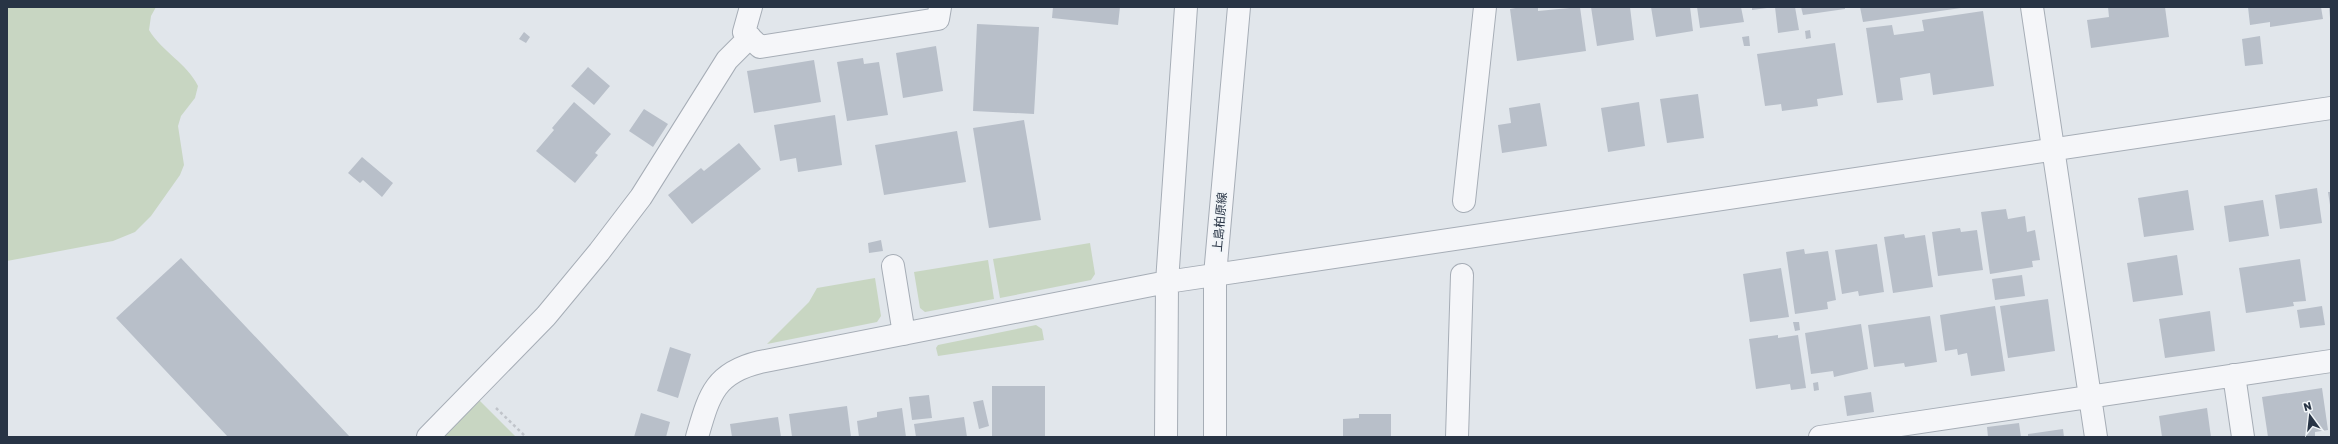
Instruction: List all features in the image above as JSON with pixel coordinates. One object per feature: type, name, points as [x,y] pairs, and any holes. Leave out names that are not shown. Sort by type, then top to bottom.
[{"type":"street","points":[[751,7],[744,32],[760,47],[938,20],[940,7]]},
{"type":"street","points":[[1166,437],[1167,282],[1186,7]]},
{"type":"street","name":"上島柏原線","points":[[1215,437],[1216,275],[1239,7]]},
{"type":"street","points":[[1464,201],[1485,7]]},
{"type":"street","points":[[2032,7],[2096,437]]},
{"type":"street","points":[[428,437],[546,316],[599,252],[641,197],[727,60],[750,37]]},
{"type":"street","points":[[698,437],[709,398],[717,385],[729,374],[754,364],[1167,282],[2331,108]]},
{"type":"street","points":[[893,266],[904,334]]},
{"type":"street","points":[[1457,437],[1462,275]]},
{"type":"street","points":[[1820,437],[2331,361]]},
{"type":"street","points":[[2234,375],[2244,437]]},
{"type":"path","points":[[476,388],[526,437]]},
{"type":"green space","points":[[7,7],[156,7],[151,16],[149,30],[154,38],[188,71],[198,86],[195,98],[181,116],[178,126],[184,165],[180,175],[151,216],[135,232],[113,241],[7,261]]},
{"type":"green space","points":[[1090,243],[1095,274],[1091,280],[1000,298],[993,259]]},
{"type":"green space","points":[[988,260],[994,299],[925,312],[920,308],[914,272]]},
{"type":"green space","points":[[875,278],[881,316],[877,322],[767,344],[809,302],[817,288]]},
{"type":"green space","points":[[1036,325],[1042,329],[1044,340],[938,356],[936,348],[938,345]]},
{"type":"green space","points":[[478,399],[516,437],[441,437]]},
{"type":"building","points":[[1053,7],[1120,7],[1118,25],[1052,18]]},
{"type":"building","points":[[1521,7],[1538,7],[1538,11],[1580,7],[1586,51],[1517,61],[1510,9]]},
{"type":"building","points":[[1591,7],[1630,7],[1634,40],[1597,46]]},
{"type":"building","points":[[1651,7],[1690,7],[1693,31],[1656,37]]},
{"type":"building","points":[[1697,7],[1741,7],[1744,22],[1700,28]]},
{"type":"building","points":[[1752,7],[1767,7],[1767,8],[1752,10]]},
{"type":"building","points":[[1775,7],[1795,7],[1799,30],[1778,33]]},
{"type":"building","points":[[1801,7],[1845,7],[1845,9],[1803,15]]},
{"type":"building","points":[[1860,7],[1961,7],[1961,8],[1863,22]]},
{"type":"building","points":[[2108,7],[2165,7],[2169,37],[2091,48],[2087,20],[2109,17]]},
{"type":"building","points":[[2248,7],[2321,7],[2323,19],[2270,27],[2270,22],[2250,25]]},
{"type":"building","points":[[2329,7],[2331,7],[2330,18]]},
{"type":"building","points":[[1983,11],[1994,86],[1933,95],[1930,73],[1900,78],[1903,100],[1877,103],[1866,28],[1892,25],[1894,35],[1924,31],[1922,20]]},
{"type":"building","points":[[977,24],[1039,27],[1034,114],[973,111]]},
{"type":"building","points":[[1810,30],[1811,38],[1806,39],[1805,31]]},
{"type":"building","points":[[524,32],[530,37],[526,43],[519,39]]},
{"type":"building","points":[[1749,36],[1750,46],[1744,46],[1742,37]]},
{"type":"building","points":[[2260,36],[2263,64],[2245,66],[2242,39]]},
{"type":"building","points":[[1835,43],[1843,95],[1817,99],[1818,106],[1782,111],[1781,104],[1765,106],[1757,54]]},
{"type":"building","points":[[936,46],[943,91],[903,98],[896,53]]},
{"type":"building","points":[[863,58],[864,64],[879,62],[888,115],[847,121],[837,62]]},
{"type":"building","points":[[814,60],[821,102],[754,113],[747,71]]},
{"type":"building","points":[[588,67],[610,86],[594,105],[571,86]]},
{"type":"building","points":[[1698,94],[1704,138],[1667,143],[1660,99]]},
{"type":"building","points":[[574,102],[611,134],[595,153],[598,155],[575,183],[536,151],[554,130],[552,128]]},
{"type":"building","points":[[1639,102],[1645,146],[1608,152],[1601,108]]},
{"type":"building","points":[[1540,103],[1547,146],[1502,153],[1498,125],[1511,123],[1509,108]]},
{"type":"building","points":[[644,109],[668,124],[653,147],[629,131]]},
{"type":"building","points":[[835,115],[842,165],[798,172],[796,158],[780,161],[774,125]]},
{"type":"building","points":[[1024,120],[1041,220],[989,228],[973,128]]},
{"type":"building","points":[[957,131],[966,182],[884,195],[875,145]]},
{"type":"building","points":[[739,143],[761,169],[692,224],[668,195],[701,168],[704,171]]},
{"type":"building","points":[[362,157],[393,183],[382,197],[363,180],[360,183],[348,173]]},
{"type":"building","points":[[2317,188],[2322,223],[2280,229],[2275,195]]},
{"type":"building","points":[[2188,190],[2194,230],[2144,237],[2138,198]]},
{"type":"building","points":[[2328,192],[2331,192],[2331,205],[2330,205]]},
{"type":"building","points":[[2263,200],[2269,236],[2229,242],[2224,206]]},
{"type":"building","points":[[2006,209],[2008,219],[2025,216],[2027,232],[2035,230],[2040,260],[2032,261],[2033,267],[1990,274],[1981,212]]},
{"type":"building","points":[[1960,228],[1961,232],[1977,230],[1983,270],[1938,276],[1932,232]]},
{"type":"building","points":[[1904,234],[1905,238],[1925,235],[1933,287],[1893,293],[1884,237]]},
{"type":"building","points":[[881,240],[883,251],[869,253],[868,243]]},
{"type":"building","points":[[1877,244],[1884,292],[1859,296],[1858,291],[1842,294],[1835,250]]},
{"type":"building","points":[[1804,249],[1805,254],[1828,251],[1836,300],[1827,302],[1828,309],[1795,314],[1786,252]]},
{"type":"building","points":[[2177,255],[2183,295],[2133,302],[2127,263]]},
{"type":"building","points":[[181,258],[350,437],[228,437],[116,318]]},
{"type":"building","points":[[2300,259],[2306,301],[2293,302],[2294,306],[2246,313],[2239,268]]},
{"type":"building","points":[[1781,268],[1789,317],[1750,322],[1743,274]]},
{"type":"building","points":[[2022,275],[2025,296],[1995,300],[1992,279]]},
{"type":"building","points":[[2048,299],[2055,351],[2008,358],[2000,306]]},
{"type":"building","points":[[1995,306],[2005,371],[1971,376],[1967,353],[1958,355],[1957,349],[1945,351],[1940,315]]},
{"type":"building","points":[[2322,306],[2325,325],[2300,328],[2297,310]]},
{"type":"building","points":[[2210,311],[2215,351],[2165,358],[2159,319]]},
{"type":"building","points":[[1930,316],[1937,362],[1905,367],[1904,363],[1874,367],[1868,325]]},
{"type":"building","points":[[1793,322],[1799,322],[1800,330],[1795,331]]},
{"type":"building","points":[[1861,324],[1868,369],[1834,377],[1833,371],[1811,374],[1805,333]]},
{"type":"building","points":[[1778,335],[1778,338],[1798,335],[1806,388],[1791,390],[1790,384],[1756,389],[1749,339]]},
{"type":"building","points":[[670,347],[691,354],[678,398],[657,391]]},
{"type":"building","points":[[1818,382],[1819,390],[1814,391],[1813,383]]},
{"type":"building","points":[[992,386],[1045,386],[1045,437],[992,437]]},
{"type":"building","points":[[2322,388],[2328,430],[2315,432],[2315,436],[2308,437],[2268,437],[2262,397]]},
{"type":"building","points":[[1871,392],[1874,412],[1847,416],[1844,396]]},
{"type":"building","points":[[929,395],[932,418],[912,420],[909,397]]},
{"type":"building","points":[[983,400],[989,426],[979,429],[973,402]]},
{"type":"building","points":[[847,406],[851,437],[792,437],[789,414]]},
{"type":"building","points":[[902,408],[906,437],[859,437],[857,421],[877,417],[877,412]]},
{"type":"building","points":[[2207,408],[2211,437],[2162,437],[2159,416]]},
{"type":"building","points":[[641,413],[670,422],[666,437],[634,437]]},
{"type":"building","points":[[1359,414],[1391,414],[1391,437],[1343,437],[1343,419],[1359,418]]},
{"type":"building","points":[[778,417],[781,437],[732,437],[730,424]]},
{"type":"building","points":[[964,417],[967,437],[916,437],[914,424]]},
{"type":"building","points":[[2019,423],[2021,437],[1988,437],[1987,427]]},
{"type":"building","points":[[2063,429],[2064,437],[2028,437],[2028,434]]}]
